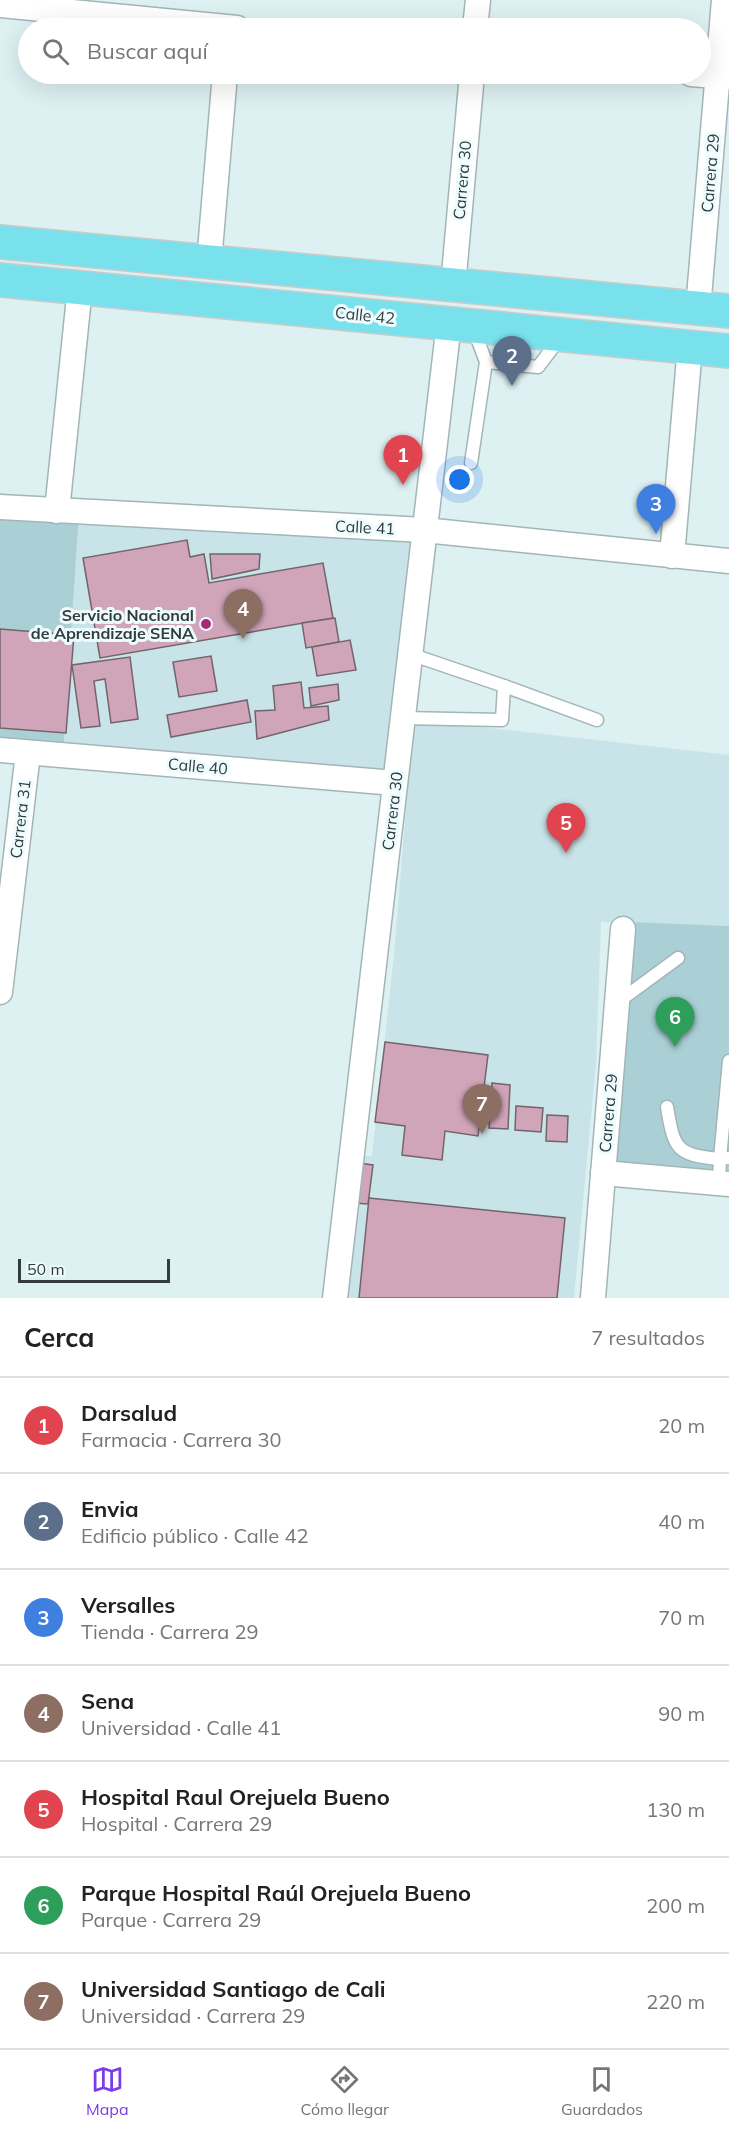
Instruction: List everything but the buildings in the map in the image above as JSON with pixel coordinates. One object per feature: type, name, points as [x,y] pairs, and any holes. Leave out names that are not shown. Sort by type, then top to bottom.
[{"type":"main road","points":[[0,242],[453,286],[719,308]]},
{"type":"main road","name":"Calle 42","points":[[0,280],[729,351]]},
{"type":"street","points":[[476,18],[478,0]]},
{"type":"street","name":"Carrera 29","points":[[719,308],[724,0]]},
{"type":"street","points":[[0,5],[129,18]]},
{"type":"street","points":[[209,262],[224,84]]},
{"type":"street","name":"Carrera 30","points":[[453,286],[470,84]]},
{"type":"street","points":[[57,511],[80,287]]},
{"type":"street","name":"Carrera 30","points":[[335,1298],[424,530],[460,325]]},
{"type":"street","points":[[672,556],[690,347]]},
{"type":"street","name":"Calle 41","points":[[0,507],[424,530],[729,561]]},
{"type":"street","name":"Calle 40","points":[[0,750],[395,783]]},
{"type":"street","name":"Carrera 31","points":[[0,992],[28,753]]},
{"type":"street","name":"Carrera 29","points":[[592,1298],[623,929]]},
{"type":"street","points":[[603,1173],[724,1184]]},
{"type":"lane","points":[[460,325],[486,362],[471,463]]},
{"type":"lane","points":[[486,362],[538,367],[563,334]]},
{"type":"lane","points":[[410,654],[597,720]]},
{"type":"lane","points":[[402,718],[502,720],[504,686]]},
{"type":"lane","points":[[617,1003],[678,958]]},
{"type":"lane","points":[[724,1184],[729,1060]]},
{"type":"lane","points":[[667,1107],[672,1135],[678,1147],[695,1156],[725,1159]]},
{"type":"shaded area","points":[[0,507],[79,512],[63,755],[0,750]]},
{"type":"shaded area","points":[[57,511],[424,530],[402,718],[729,755],[729,926],[601,922],[596,1064],[574,1298],[345,1298],[358,1156],[372,1156],[394,955],[408,784],[0,750]]},
{"type":"shaded area","points":[[631,922],[729,926],[729,1179],[610,1168]]},
{"type":"place","name":"Envia","points":[[512,386]]},
{"type":"place","name":"Darsalud","points":[[403,485]]},
{"type":"place","name":"Versalles","points":[[656,534]]},
{"type":"place","name":"Servicio Nacional de Aprendizaje SENA","points":[[206,624]]},
{"type":"place","name":"Sena","points":[[243,639]]},
{"type":"place","name":"Hospital Raul Orejuela Bueno","points":[[566,853]]},
{"type":"place","name":"Parque Hospital Raúl Orejuela Bueno","points":[[675,1047]]},
{"type":"place","name":"Universidad Santiago de Cali","points":[[482,1134]]}]
